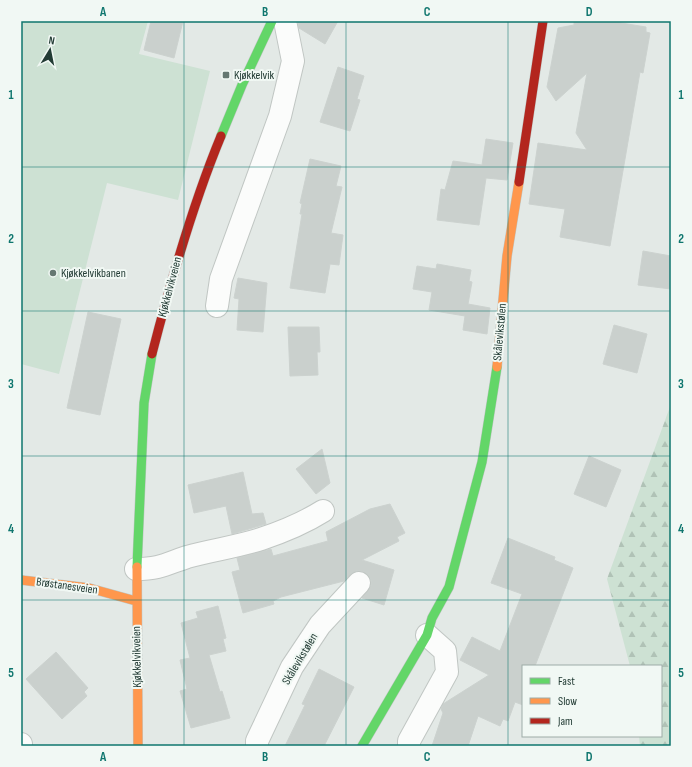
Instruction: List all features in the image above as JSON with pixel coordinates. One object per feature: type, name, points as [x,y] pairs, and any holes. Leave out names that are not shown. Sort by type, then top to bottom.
[{"type":"street","name":"Kjøkkelvikveien","points":[[138,746],[136,569],[144,403],[152,353],[189,221],[202,182],[242,85],[272,21]]},
{"type":"street","points":[[217,306],[221,279],[280,116],[293,61],[285,21]]},
{"type":"street","name":"Skålevikstølen","points":[[362,746],[427,635],[432,618],[449,587],[482,462],[497,364],[507,256],[527,135],[543,21]]},
{"type":"street","points":[[136,569],[164,566],[186,558],[262,539],[308,520],[323,511]]},
{"type":"street","name":"Brøstanesveien","points":[[21,580],[88,588],[136,601]]},
{"type":"street","name":"Skålevikstølen","points":[[257,746],[257,741],[292,667],[320,625],[359,582]]},
{"type":"street","points":[[408,746],[409,741],[448,672],[445,651],[427,635]]},
{"type":"green space","name":"Kjøkkelvikbanen","points":[[21,21],[148,21],[139,54],[210,71],[178,200],[107,183],[59,374],[21,364]]},
{"type":"green space","points":[[671,404],[671,746],[640,746],[639,737],[662,737],[662,665],[630,665],[607,579]]},
{"type":"building","points":[[151,21],[183,21],[174,58],[144,50]]},
{"type":"building","points":[[298,21],[338,21],[325,44],[299,28]]},
{"type":"building","points":[[574,21],[609,21],[646,27],[646,32],[650,33],[643,73],[640,72],[610,246],[560,237],[565,209],[529,204],[538,143],[587,150],[576,133],[587,73],[556,101],[547,87],[558,28],[574,25]]},
{"type":"building","points":[[338,67],[364,76],[357,99],[360,100],[350,131],[320,122]]},
{"type":"building","points":[[486,139],[513,143],[507,180],[486,178],[479,225],[437,220],[441,189],[445,190],[453,161],[482,165]]},
{"type":"building","points":[[310,159],[341,166],[336,186],[342,187],[331,233],[343,235],[339,265],[330,264],[325,293],[290,288],[302,214],[300,214],[302,204],[300,203]]},
{"type":"building","points":[[643,251],[671,256],[671,289],[638,285]]},
{"type":"building","points":[[437,264],[471,270],[469,281],[472,282],[468,304],[490,308],[487,334],[463,330],[465,316],[429,310],[432,292],[413,289],[417,266],[436,269]]},
{"type":"building","points":[[238,278],[267,283],[263,332],[237,330],[239,299],[234,298]]},
{"type":"building","points":[[88,312],[121,319],[100,415],[67,408]]},
{"type":"building","points":[[614,325],[647,334],[637,373],[603,364]]},
{"type":"building","points":[[288,327],[319,327],[320,352],[317,352],[318,375],[290,376]]},
{"type":"building","points":[[322,449],[330,483],[316,494],[296,469]]},
{"type":"building","points":[[589,456],[621,470],[606,507],[574,494]]},
{"type":"building","points":[[243,472],[252,514],[263,513],[266,524],[232,534],[226,506],[194,513],[188,485]]},
{"type":"building","points":[[390,504],[405,533],[397,537],[399,541],[362,560],[394,570],[384,605],[362,598],[371,586],[371,580],[367,574],[362,571],[356,571],[344,581],[281,597],[273,601],[274,604],[243,613],[232,572],[240,570],[237,558],[271,549],[273,556],[328,541],[326,532],[370,509]]},
{"type":"building","points":[[508,538],[555,557],[554,560],[573,568],[535,665],[522,665],[522,705],[515,702],[508,721],[503,719],[500,726],[478,716],[468,746],[432,746],[443,713],[441,709],[443,704],[489,675],[460,660],[472,637],[500,651],[522,594],[491,583]]},
{"type":"building","points":[[218,606],[226,638],[223,639],[226,651],[209,655],[220,692],[222,691],[230,718],[191,728],[180,691],[187,689],[180,660],[190,658],[181,623],[198,618],[196,612]]},
{"type":"building","points":[[56,652],[88,688],[84,692],[87,696],[62,719],[26,679]]},
{"type":"building","points":[[319,669],[354,687],[324,746],[285,746],[305,705],[302,704]]},
{"type":"traffic: fast","points":[[221,136],[242,85],[272,21]]},
{"type":"traffic: fast","points":[[137,567],[144,403],[152,354]]},
{"type":"traffic: fast","points":[[362,746],[427,635],[432,618],[449,587],[482,462],[497,367]]},
{"type":"traffic: slow","points":[[497,367],[507,256],[519,182]]},
{"type":"traffic: slow","points":[[137,567],[138,746]]},
{"type":"traffic: slow","points":[[21,580],[89,588],[136,601]]},
{"type":"traffic: jam","points":[[519,182],[543,21]]},
{"type":"traffic: jam","points":[[152,354],[183,244],[210,162],[221,136]]},
{"type":"place","name":"Kjøkkelvik","points":[[226,75]]},
{"type":"place","name":"Kjøkkelvikbanen","points":[[53,273]]}]
